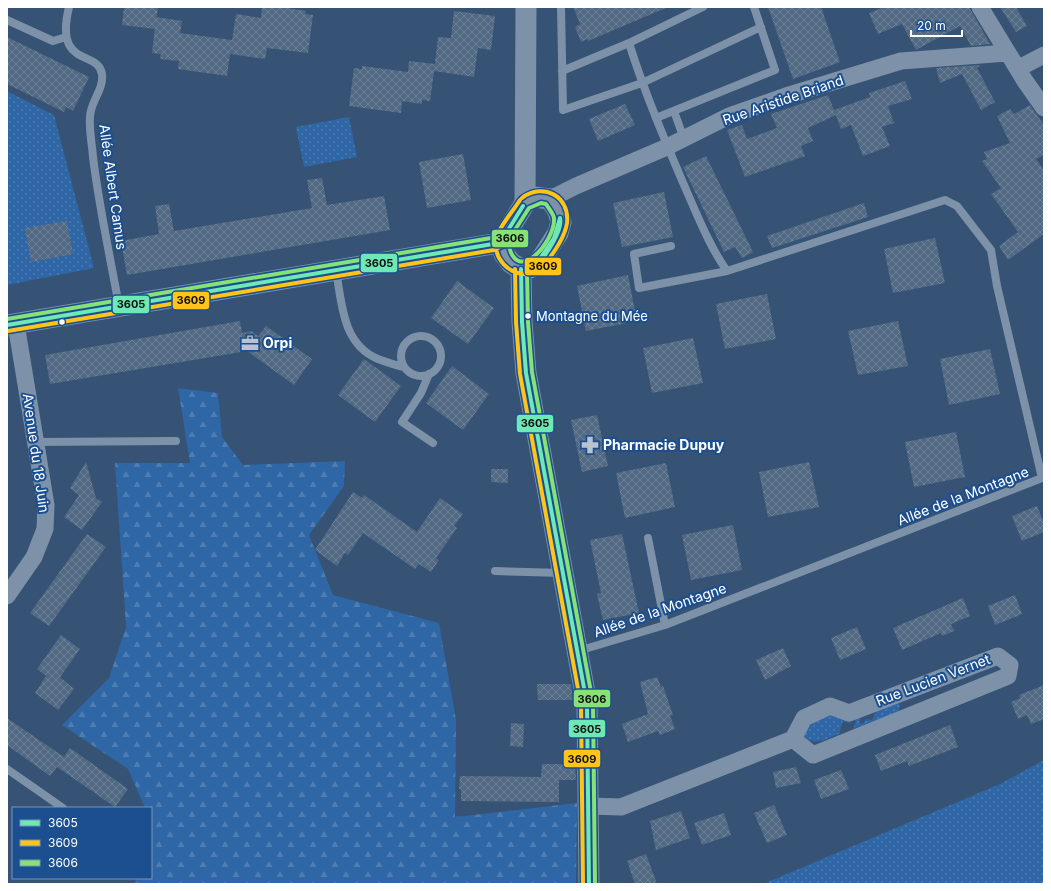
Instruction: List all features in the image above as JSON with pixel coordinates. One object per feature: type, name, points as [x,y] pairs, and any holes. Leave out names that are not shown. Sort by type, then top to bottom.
[{"type":"street","points":[[525,203],[526,7]]},
{"type":"street","points":[[980,7],[1007,53],[1019,68],[1025,81],[1044,108]]},
{"type":"street","name":"Rue Aristide Briand","points":[[550,199],[576,186],[667,147],[729,116],[901,61],[1007,53]]},
{"type":"street","points":[[1019,68],[1044,55]]},
{"type":"street","points":[[12,324],[493,244],[502,240],[525,203],[534,197],[550,199],[558,211],[561,222],[558,233],[540,261],[530,268],[521,269],[511,263],[504,254],[502,240]]},
{"type":"street","points":[[521,269],[522,322],[526,373],[587,704],[589,884]]},
{"type":"street","name":"Avenue du 18 Juin","points":[[7,596],[34,557],[45,529],[46,505],[36,442],[12,324]]},
{"type":"street","name":"Rue Lucien Vernet","points":[[998,656],[1010,665],[1008,676],[813,755],[793,739],[804,718],[830,706],[849,713],[998,656]]},
{"type":"street","points":[[588,806],[621,807],[793,739]]},
{"type":"lane","points":[[7,20],[53,41],[67,39],[64,32],[69,7]]},
{"type":"lane","points":[[561,7],[563,110],[642,82],[761,27]]},
{"type":"lane","points":[[562,71],[629,43],[703,7]]},
{"type":"lane","points":[[656,118],[775,70],[754,7]]},
{"type":"lane","name":"Allée Albert Camus","points":[[67,39],[70,48],[77,54],[97,65],[102,72],[103,81],[89,116],[101,213],[119,307]]},
{"type":"lane","points":[[629,43],[667,147],[715,254],[727,270]]},
{"type":"lane","points":[[674,111],[684,139]]},
{"type":"lane","name":"Allée de la Montagne","points":[[578,651],[666,625],[1043,478],[997,286],[991,250],[957,206],[945,200],[727,270],[639,288],[634,254],[671,246]]},
{"type":"lane","points":[[336,270],[344,322],[360,346],[376,358],[404,368],[416,376],[429,374]]},
{"type":"lane","points":[[404,368],[401,361],[402,347],[412,338],[426,336],[437,344],[441,358],[439,364],[429,374],[421,393],[402,422],[433,443]]},
{"type":"lane","points":[[36,442],[176,441]]},
{"type":"lane","points":[[648,538],[666,625]]},
{"type":"lane","points":[[495,571],[563,572]]},
{"type":"lane","points":[[7,769],[62,807]]},
{"type":"green space","points":[[7,91],[54,115],[94,268],[7,285]]},
{"type":"green space","points":[[349,117],[357,157],[304,167],[296,127]]},
{"type":"green space","points":[[178,388],[218,393],[222,437],[243,465],[345,461],[344,486],[309,535],[333,595],[439,623],[456,720],[455,817],[577,803],[576,884],[134,884],[136,879],[152,879],[152,807],[145,807],[128,769],[62,725],[109,678],[126,627],[115,463],[190,463]]},
{"type":"green space","points":[[895,701],[899,703],[900,707],[898,712],[853,729],[856,721],[851,719],[849,723],[843,721],[839,734],[825,740],[816,742],[804,736],[806,727],[826,714],[863,713],[859,722],[863,724],[866,719],[872,720],[878,707]]},
{"type":"green space","points":[[1044,760],[1044,884],[763,884],[1000,784]]},
{"type":"building","points":[[124,7],[158,7],[155,29],[122,25]]},
{"type":"building","points":[[262,7],[280,7],[306,11],[305,14],[313,15],[308,53],[267,48],[265,59],[230,54],[227,76],[178,69],[179,61],[160,59],[161,54],[152,53],[156,17],[182,21],[180,33],[232,40],[236,14],[261,18]]},
{"type":"building","points":[[573,7],[668,7],[588,41],[587,39],[581,42],[575,27],[580,24]]},
{"type":"building","points":[[768,7],[821,7],[840,62],[793,79]]},
{"type":"building","points":[[884,7],[969,7],[990,44],[971,46],[960,26],[916,50],[902,24],[878,34],[869,13]]},
{"type":"building","points":[[1000,7],[1016,7],[1027,26],[1016,32]]},
{"type":"building","points":[[454,11],[495,16],[491,50],[478,48],[474,77],[434,71],[438,37],[451,38]]},
{"type":"building","points":[[7,37],[89,77],[73,111],[66,107],[64,112],[7,84]]},
{"type":"building","points":[[409,61],[435,64],[430,101],[422,100],[422,104],[402,101],[401,113],[349,106],[354,68],[362,69],[362,66],[408,72]]},
{"type":"building","points":[[981,65],[977,68],[995,102],[981,110],[962,74],[940,83],[936,68]]},
{"type":"building","points":[[905,81],[912,99],[888,106],[894,123],[882,127],[890,146],[863,156],[851,125],[841,129],[834,110],[870,97],[869,93]]},
{"type":"building","points":[[828,95],[836,115],[808,128],[813,141],[801,146],[805,156],[745,177],[727,130],[742,125],[747,139],[777,128],[771,114]]},
{"type":"building","points":[[625,104],[635,125],[598,141],[589,119]]},
{"type":"building","points":[[1030,105],[1044,125],[1044,155],[1036,159],[1044,170],[1044,234],[1008,260],[999,246],[1018,232],[991,194],[1001,188],[982,161],[987,159],[984,152],[1010,143],[997,116],[1010,109],[1014,114]]},
{"type":"building","points":[[463,154],[471,200],[427,208],[419,162]]},
{"type":"building","points":[[706,156],[753,252],[742,258],[735,247],[724,252],[683,167]]},
{"type":"building","points":[[322,178],[327,205],[384,196],[390,230],[127,275],[121,241],[159,234],[155,206],[169,204],[174,231],[312,208],[307,180]]},
{"type":"building","points":[[664,192],[673,237],[622,247],[613,203]]},
{"type":"building","points":[[864,203],[868,217],[772,248],[767,236]]},
{"type":"building","points":[[67,221],[73,254],[31,262],[25,228]]},
{"type":"building","points":[[935,238],[945,283],[893,293],[884,249]]},
{"type":"building","points":[[628,275],[637,321],[586,331],[577,286]]},
{"type":"building","points":[[457,281],[494,308],[468,344],[431,318]]},
{"type":"building","points":[[767,294],[776,339],[725,349],[716,304]]},
{"type":"building","points":[[240,321],[242,333],[251,331],[258,336],[266,326],[312,359],[294,385],[247,351],[50,384],[45,355]]},
{"type":"building","points":[[898,321],[908,366],[858,375],[848,331]]},
{"type":"building","points":[[693,338],[703,383],[652,393],[643,348]]},
{"type":"building","points":[[990,349],[1000,394],[949,405],[940,359]]},
{"type":"building","points":[[364,359],[401,386],[375,422],[338,395]]},
{"type":"building","points":[[452,366],[489,394],[463,430],[426,403]]},
{"type":"building","points":[[597,415],[608,466],[582,472],[571,420]]},
{"type":"building","points":[[956,432],[965,477],[914,487],[905,442]]},
{"type":"building","points":[[86,462],[96,498],[102,502],[82,530],[64,517],[79,495],[70,488]]},
{"type":"building","points":[[809,462],[819,507],[768,517],[759,472]]},
{"type":"building","points":[[666,463],[675,507],[625,518],[616,473]]},
{"type":"building","points":[[491,469],[508,469],[508,483],[491,482]]},
{"type":"building","points":[[353,492],[362,498],[364,495],[417,532],[440,498],[463,514],[454,526],[457,528],[436,558],[439,560],[431,572],[419,564],[415,569],[363,533],[348,555],[345,553],[337,566],[315,550]]},
{"type":"building","points":[[1037,506],[1044,523],[1044,532],[1022,541],[1012,516]]},
{"type":"building","points":[[733,525],[742,570],[691,580],[682,535]]},
{"type":"building","points":[[87,534],[106,547],[49,626],[30,613]]},
{"type":"building","points":[[622,534],[639,613],[603,620],[597,594],[601,593],[590,540]]},
{"type":"building","points":[[1015,595],[1022,614],[995,625],[988,606]]},
{"type":"building","points":[[963,598],[970,616],[951,624],[954,631],[942,636],[941,633],[902,650],[893,628]]},
{"type":"building","points":[[857,627],[866,649],[840,660],[831,638]]},
{"type":"building","points":[[61,635],[80,649],[60,677],[74,689],[58,710],[35,693],[46,676],[37,669]]},
{"type":"building","points":[[783,648],[791,666],[765,680],[756,660]]},
{"type":"building","points":[[657,677],[661,687],[663,686],[673,715],[670,716],[675,729],[660,735],[658,731],[628,742],[622,724],[648,714],[640,682]]},
{"type":"building","points":[[537,684],[571,684],[573,700],[538,700]]},
{"type":"building","points":[[1044,685],[1044,719],[1031,724],[1027,715],[1018,719],[1011,702],[1020,698],[1019,695]]},
{"type":"building","points":[[7,718],[64,757],[70,748],[128,789],[115,807],[57,767],[50,776],[7,745]]},
{"type":"building","points":[[511,723],[524,724],[523,747],[510,746]]},
{"type":"building","points":[[950,725],[958,747],[909,766],[907,761],[881,771],[875,755]]},
{"type":"building","points":[[542,764],[575,764],[576,780],[559,780],[559,802],[461,801],[461,789],[459,789],[460,776],[541,777]]},
{"type":"building","points":[[796,767],[801,783],[776,788],[773,772]]},
{"type":"building","points":[[841,770],[849,789],[821,799],[814,780]]},
{"type":"building","points":[[774,805],[787,835],[767,843],[754,813]]},
{"type":"building","points":[[681,811],[690,838],[656,850],[650,821]]},
{"type":"building","points":[[724,813],[731,835],[702,845],[694,823]]},
{"type":"building","points":[[646,854],[657,884],[635,884],[627,861]]},
{"type":"transit line","name":"3609","points":[[520,200],[506,219],[497,235],[496,249],[499,258],[512,271],[521,274],[530,274],[538,270],[546,263],[559,244],[566,228],[567,214],[564,205],[554,194],[538,191],[530,193],[522,198]]},
{"type":"transit line","name":"3606","points":[[541,203],[546,204],[553,214],[553,228],[549,238],[534,256],[526,261],[518,261],[512,255],[508,241],[529,208],[541,203]]},
{"type":"transit line","name":"3605","points":[[502,240],[523,206]]},
{"type":"transit line","name":"3605","points":[[502,240],[523,206]]},
{"type":"transit line","name":"3605","points":[[537,263],[554,238],[560,218]]},
{"type":"transit line","name":"3605","points":[[537,263],[545,255],[553,242],[559,229],[560,218]]},
{"type":"transit line","name":"3606","points":[[7,319],[491,238],[500,235]]},
{"type":"transit line","name":"3605","points":[[7,325],[493,244],[502,240]]},
{"type":"transit line","name":"3609","points":[[8,331],[494,250],[504,245]]},
{"type":"transit line","name":"3609","points":[[515,269],[516,322],[520,374],[581,705],[583,884]]},
{"type":"transit line","name":"3605","points":[[521,269],[522,322],[526,373],[587,704],[589,884]]},
{"type":"transit line","name":"3606","points":[[527,269],[528,322],[532,372],[593,703],[595,884]]},
{"type":"place","name":"Montagne du Mée","points":[[528,316]]},
{"type":"place","name":"Orpi","points":[[250,343]]},
{"type":"place","name":"Pharmacie Dupuy","points":[[590,445]]}]
